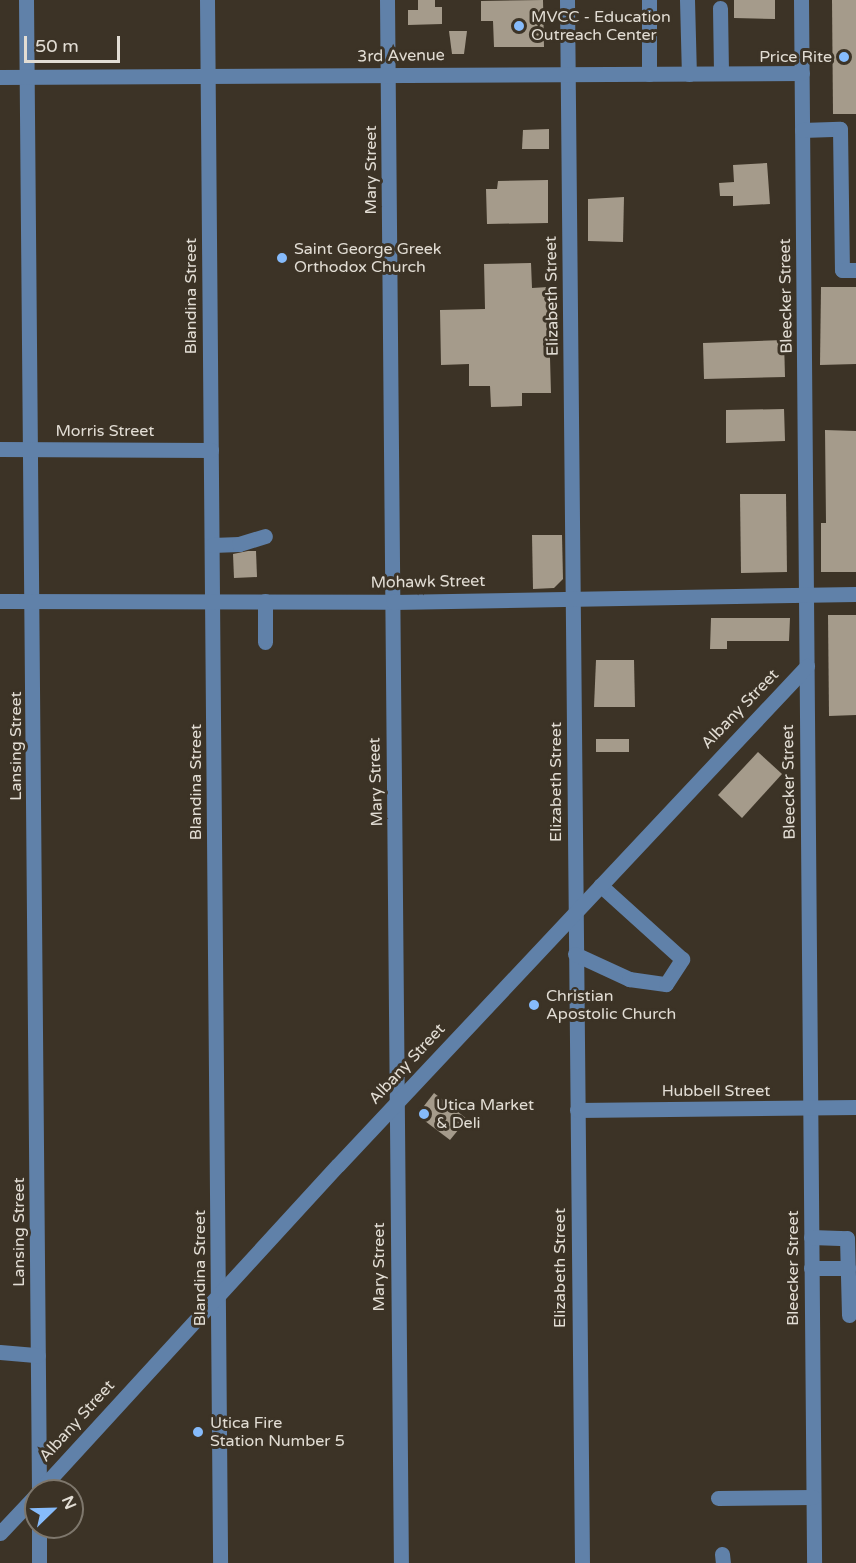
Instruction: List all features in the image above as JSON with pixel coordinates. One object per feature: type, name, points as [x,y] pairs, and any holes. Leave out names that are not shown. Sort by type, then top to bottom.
[{"type":"street","name":"Lansing Street","points":[[26,0],[32,449],[38,1479]]},
{"type":"street","name":"Blandina Street","points":[[207,0],[220,1563]]},
{"type":"street","name":"Mary Street","points":[[387,0],[401,1563]]},
{"type":"street","name":"Elizabeth Street","points":[[567,0],[582,1563]]},
{"type":"street","points":[[649,0],[649,74]]},
{"type":"street","points":[[687,0],[689,74]]},
{"type":"street","name":"Bleecker Street","points":[[801,0],[814,1563]]},
{"type":"street","points":[[720,8],[721,73]]},
{"type":"street","name":"3rd Avenue","points":[[0,77],[802,73]]},
{"type":"street","points":[[840,129],[842,270],[856,270]]},
{"type":"street","points":[[802,130],[856,130]]},
{"type":"street","name":"Morris Street","points":[[0,449],[211,450]]},
{"type":"street","points":[[212,545],[239,544],[265,536]]},
{"type":"street","name":"Mohawk Street","points":[[0,601],[393,602],[573,597],[856,594]]},
{"type":"street","points":[[265,642],[266,601]]},
{"type":"street","name":"Albany Street","points":[[50,1479],[397,1101],[807,666]]},
{"type":"street","points":[[575,954],[629,980],[666,984],[682,959],[600,885]]},
{"type":"street","name":"Hubbell Street","points":[[577,1110],[856,1107]]},
{"type":"street","points":[[811,1238],[852,1238],[848,1268],[849,1315]]},
{"type":"street","points":[[811,1268],[848,1268]]},
{"type":"street","points":[[0,1352],[38,1355]]},
{"type":"street","points":[[718,1498],[813,1497]]},
{"type":"street","name":"Albany Street","points":[[0,1533],[24,1507]]},
{"type":"street","points":[[39,1539],[39,1563]]},
{"type":"building","points":[[418,0],[435,0],[435,7],[442,7],[442,24],[408,25],[408,10],[418,10]]},
{"type":"building","name":"MVCC - Education Outreach Center","points":[[543,0],[544,47],[494,47],[493,21],[481,21],[481,1]]},
{"type":"building","points":[[734,0],[775,0],[775,19],[734,18]]},
{"type":"building","name":"Price Rite","points":[[832,0],[856,0],[856,114],[833,114]]},
{"type":"building","points":[[449,31],[467,31],[464,54],[452,54]]},
{"type":"building","points":[[549,129],[549,149],[522,149],[523,130]]},
{"type":"building","points":[[767,163],[770,204],[733,206],[733,196],[720,196],[719,183],[734,182],[733,165]]},
{"type":"building","points":[[548,180],[548,223],[487,224],[486,189],[497,189],[498,181]]},
{"type":"building","points":[[624,197],[623,242],[588,241],[588,199]]},
{"type":"building","points":[[531,263],[532,288],[548,287],[551,393],[522,393],[522,406],[491,407],[490,386],[469,386],[469,364],[441,365],[440,310],[485,309],[484,264]]},
{"type":"building","points":[[821,287],[856,287],[856,364],[820,365]]},
{"type":"building","points":[[784,340],[785,377],[704,379],[703,343]]},
{"type":"building","points":[[784,409],[785,441],[726,443],[726,410]]},
{"type":"building","points":[[825,430],[856,431],[856,572],[821,572],[821,523],[826,523]]},
{"type":"building","points":[[740,494],[786,494],[787,572],[741,573]]},
{"type":"building","points":[[532,535],[562,535],[563,579],[554,588],[533,589]]},
{"type":"building","points":[[256,551],[257,577],[234,578],[233,554]]},
{"type":"building","points":[[828,615],[856,615],[856,715],[829,716]]},
{"type":"building","points":[[711,618],[790,618],[789,641],[727,641],[727,649],[710,649]]},
{"type":"building","points":[[596,660],[634,660],[635,707],[594,707]]},
{"type":"building","points":[[596,739],[629,739],[629,752],[596,752]]},
{"type":"building","points":[[758,752],[782,774],[742,818],[718,795]]},
{"type":"building","points":[[434,1093],[467,1119],[450,1140],[417,1115]]},
{"type":"place","name":"MVCC - Education Outreach Center","points":[[519,26]]},
{"type":"place","name":"Price Rite","points":[[844,57]]},
{"type":"place","name":"Saint George Greek Orthodox Church","points":[[282,258]]},
{"type":"place","name":"Christian Apostolic Church","points":[[534,1005]]},
{"type":"place","name":"Utica Market & Deli","points":[[424,1114]]},
{"type":"place","name":"Utica Fire Station Number 5","points":[[198,1432]]}]
